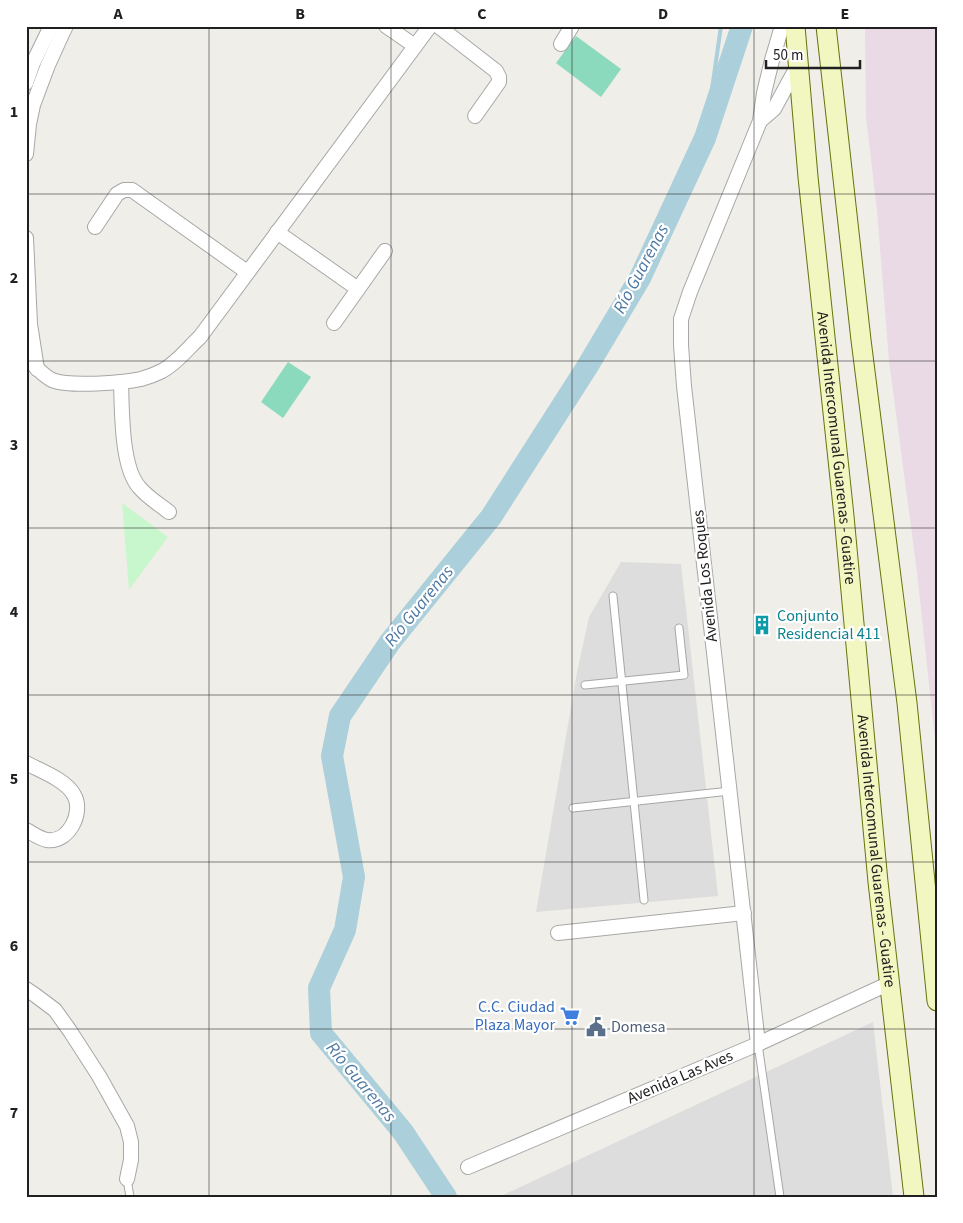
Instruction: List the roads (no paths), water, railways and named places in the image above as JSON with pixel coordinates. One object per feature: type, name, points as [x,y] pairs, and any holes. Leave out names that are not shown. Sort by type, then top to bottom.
[{"type":"main road","name":"Avenida Intercomunal Guarenas - Guatire","points":[[795,26],[808,177],[877,872],[914,1197]]},
{"type":"main road","points":[[826,26],[861,340],[907,703],[937,1002]]},
{"type":"street","points":[[26,83],[33,63],[51,26]]},
{"type":"street","points":[[26,154],[33,105],[48,65],[66,26]]},
{"type":"street","points":[[386,26],[415,46]]},
{"type":"street","points":[[26,356],[37,369],[52,380],[70,383],[121,382],[142,379],[164,370],[178,359],[200,337],[430,26]]},
{"type":"street","points":[[438,26],[496,71],[499,77],[499,82],[475,116]]},
{"type":"street","points":[[561,44],[572,26]]},
{"type":"street","name":"Avenida Los Roques","points":[[758,1044],[685,396],[682,318],[690,292],[760,121],[764,93],[782,26]]},
{"type":"street","name":"Avenida Los Roques","points":[[760,121],[774,109],[798,65]]},
{"type":"street","points":[[95,226],[117,194],[124,190],[132,190],[247,272]]},
{"type":"street","points":[[277,232],[358,289]]},
{"type":"street","points":[[26,238],[30,324],[37,369]]},
{"type":"street","points":[[334,323],[385,251]]},
{"type":"street","points":[[121,382],[123,430],[132,478],[140,488],[169,512]]},
{"type":"street","points":[[26,763],[64,783],[74,794],[78,805],[75,821],[67,833],[57,838],[48,840],[26,830]]},
{"type":"street","points":[[558,933],[744,913]]},
{"type":"street","name":"Avenida Las Aves","points":[[468,1167],[758,1044],[890,983]]},
{"type":"street","points":[[26,989],[55,1010],[99,1076],[127,1126],[131,1142],[131,1160],[127,1179]]},
{"type":"lane","points":[[613,596],[644,900]]},
{"type":"lane","points":[[585,685],[684,675],[680,628]]},
{"type":"lane","points":[[573,808],[730,791]]},
{"type":"lane","points":[[758,1044],[780,1197]]},
{"type":"lane","points":[[127,1179],[130,1197]]},
{"type":"waterway","points":[[705,138],[721,26]]},
{"type":"waterway","name":"Río Guarenas","points":[[446,1197],[403,1132],[321,1033],[319,988],[345,930],[354,877],[332,756],[340,716],[390,642],[491,517],[587,367],[640,278],[705,138],[742,26]]},
{"type":"place","name":"Conjunto Residencial 411","points":[[762,625]]},
{"type":"place","name":"C.C. Ciudad Plaza Mayor","points":[[570,1016]]},
{"type":"place","name":"Domesa","points":[[596,1027]]}]
